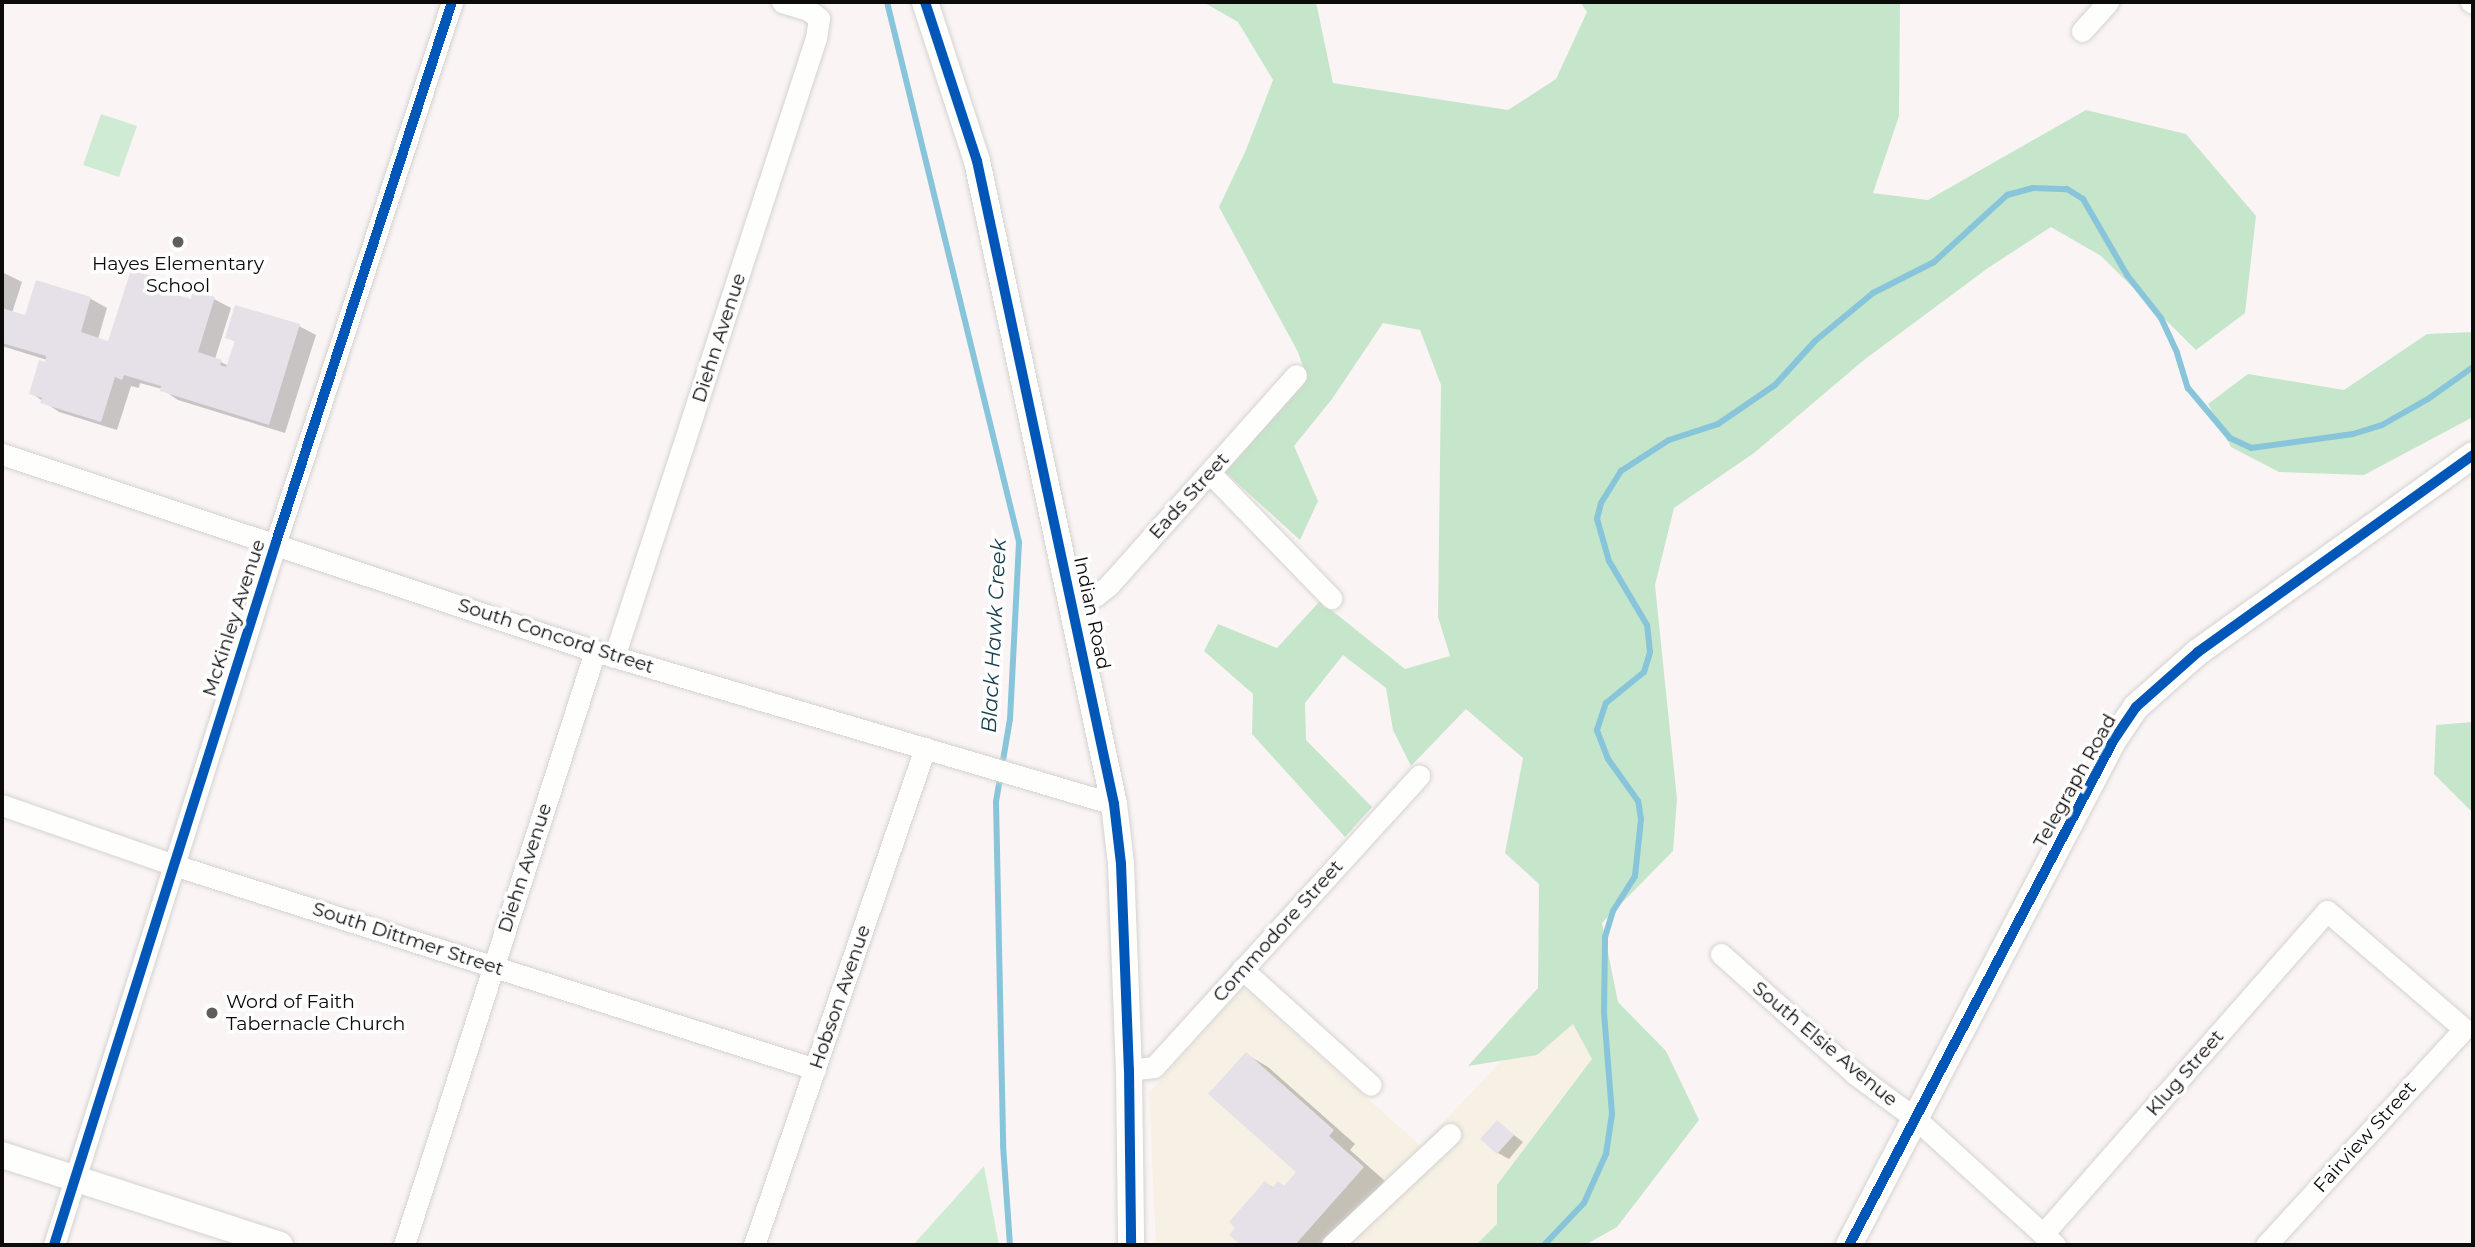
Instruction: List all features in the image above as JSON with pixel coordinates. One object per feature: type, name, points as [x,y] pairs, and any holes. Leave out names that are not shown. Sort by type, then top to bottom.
[{"type":"street","name":"McKinley Avenue","points":[[54,1245],[276,542],[452,2]]},
{"type":"street","name":"Diehn Avenue","points":[[404,1245],[494,967],[605,654],[816,38],[819,18],[808,10],[782,2]]},
{"type":"street","name":"Indian Road","points":[[925,2],[977,161],[1114,804],[1121,864],[1129,1070],[1131,1245]]},
{"type":"street","points":[[2082,31],[2108,2]]},
{"type":"street","name":"Eads Street","points":[[1072,603],[1095,596],[1109,585],[1211,474],[1296,375]]},
{"type":"street","name":"South Concord Street","points":[[2,454],[276,542],[605,654],[1114,804]]},
{"type":"street","name":"Telegraph Road","points":[[1849,1245],[2113,741],[2136,707],[2164,680],[2208,645],[2473,455]]},
{"type":"street","points":[[1211,474],[1331,598]]},
{"type":"street","name":"Hobson Avenue","points":[[754,1245],[925,748]]},
{"type":"street","name":"Commodore Street","points":[[1129,1070],[1154,1067],[1419,776]]},
{"type":"street","name":"South Dittmer Street","points":[[2,804],[174,864],[815,1069]]},
{"type":"street","name":"Klug Street","points":[[2050,1240],[2327,911],[2464,1029]]},
{"type":"street","name":"South Elsie Avenue","points":[[1721,954],[1855,1074],[1916,1119],[2050,1240]]},
{"type":"street","points":[[1242,969],[1371,1085]]},
{"type":"street","name":"Fairview Street","points":[[2266,1245],[2464,1029]]},
{"type":"street","points":[[1332,1245],[1450,1134]]},
{"type":"street","points":[[2,1155],[280,1245]]},
{"type":"shaded area","points":[[1243,988],[1421,1146],[1560,998],[1682,1111],[1558,1245],[1156,1245],[1149,1093]]},
{"type":"green space","points":[[1203,2],[1316,2],[1333,83],[1508,110],[1556,79],[1587,12],[1580,2],[1900,2],[1899,116],[1873,193],[1928,200],[2086,110],[2186,134],[2256,216],[2245,313],[2196,350],[2101,256],[2051,227],[1988,268],[1864,360],[1754,453],[1674,508],[1655,585],[1677,799],[1673,851],[1602,923],[1618,1002],[1666,1051],[1699,1120],[1617,1227],[1585,1245],[1476,1245],[1497,1224],[1497,1185],[1592,1059],[1573,1024],[1537,1055],[1468,1066],[1538,988],[1539,884],[1505,853],[1523,758],[1466,709],[1411,766],[1393,730],[1386,688],[1343,655],[1305,703],[1306,740],[1372,807],[1345,837],[1252,734],[1253,694],[1204,651],[1218,624],[1277,648],[1320,601],[1405,669],[1450,656],[1438,617],[1441,385],[1420,330],[1383,323],[1332,399],[1294,446],[1318,501],[1300,540],[1224,471],[1307,378],[1298,352],[1219,207],[1246,150],[1273,80],[1238,22]]},
{"type":"green space","points":[[101,114],[137,126],[119,177],[83,165]]},
{"type":"green space","points":[[2473,332],[2473,417],[2364,475],[2279,472],[2231,447],[2208,404],[2248,374],[2344,390],[2427,334]]},
{"type":"green space","points":[[2473,722],[2473,813],[2434,774],[2436,725]]},
{"type":"green space","points":[[984,1166],[999,1245],[913,1245]]},
{"type":"building","points":[[131,270],[152,276],[149,286],[191,299],[193,291],[215,297],[198,352],[222,360],[220,365],[226,367],[235,341],[225,338],[235,305],[300,324],[269,425],[160,391],[161,386],[124,375],[122,380],[115,377],[101,422],[40,403],[42,398],[29,394],[39,360],[45,362],[46,356],[2,343],[2,308],[25,315],[36,280],[91,297],[81,332],[108,341]]},
{"type":"building","points":[[1246,1052],[1334,1130],[1329,1136],[1364,1167],[1295,1245],[1241,1245],[1229,1235],[1235,1228],[1229,1222],[1265,1181],[1272,1188],[1278,1181],[1284,1186],[1296,1172],[1208,1094]]},
{"type":"building","points":[[1497,1120],[1514,1135],[1497,1154],[1480,1139]]},
{"type":"waterway","name":"Black Hawk Creek","points":[[887,2],[1019,542],[1010,719],[996,802],[1003,1145],[1010,1245]]},
{"type":"waterway","name":"Black Hawk Creek","points":[[1544,1245],[1584,1203],[1606,1154],[1612,1114],[1604,1012],[1605,937],[1613,911],[1635,876],[1641,819],[1638,801],[1608,759],[1597,730],[1606,703],[1644,672],[1650,652],[1647,625],[1609,561],[1597,519],[1601,503],[1621,471],[1669,440],[1718,424],[1775,385],[1815,341],[1873,293],[1934,262],[2007,195],[2033,188],[2067,189],[2083,199],[2127,275],[2161,318],[2177,353],[2188,388],[2230,438],[2251,448],[2353,434],[2382,425],[2428,399],[2473,367]]},
{"type":"cycle path","points":[[54,1245],[276,542],[452,2]]},
{"type":"cycle path","points":[[925,2],[977,161],[1114,804],[1121,864],[1129,1070],[1131,1245]]},
{"type":"cycle path","points":[[1849,1245],[2113,741],[2136,707],[2198,652],[2473,455]]},
{"type":"place","name":"Hayes Elementary School","points":[[178,242]]},
{"type":"place","name":"Word of Faith Tabernacle Church","points":[[212,1013]]}]
